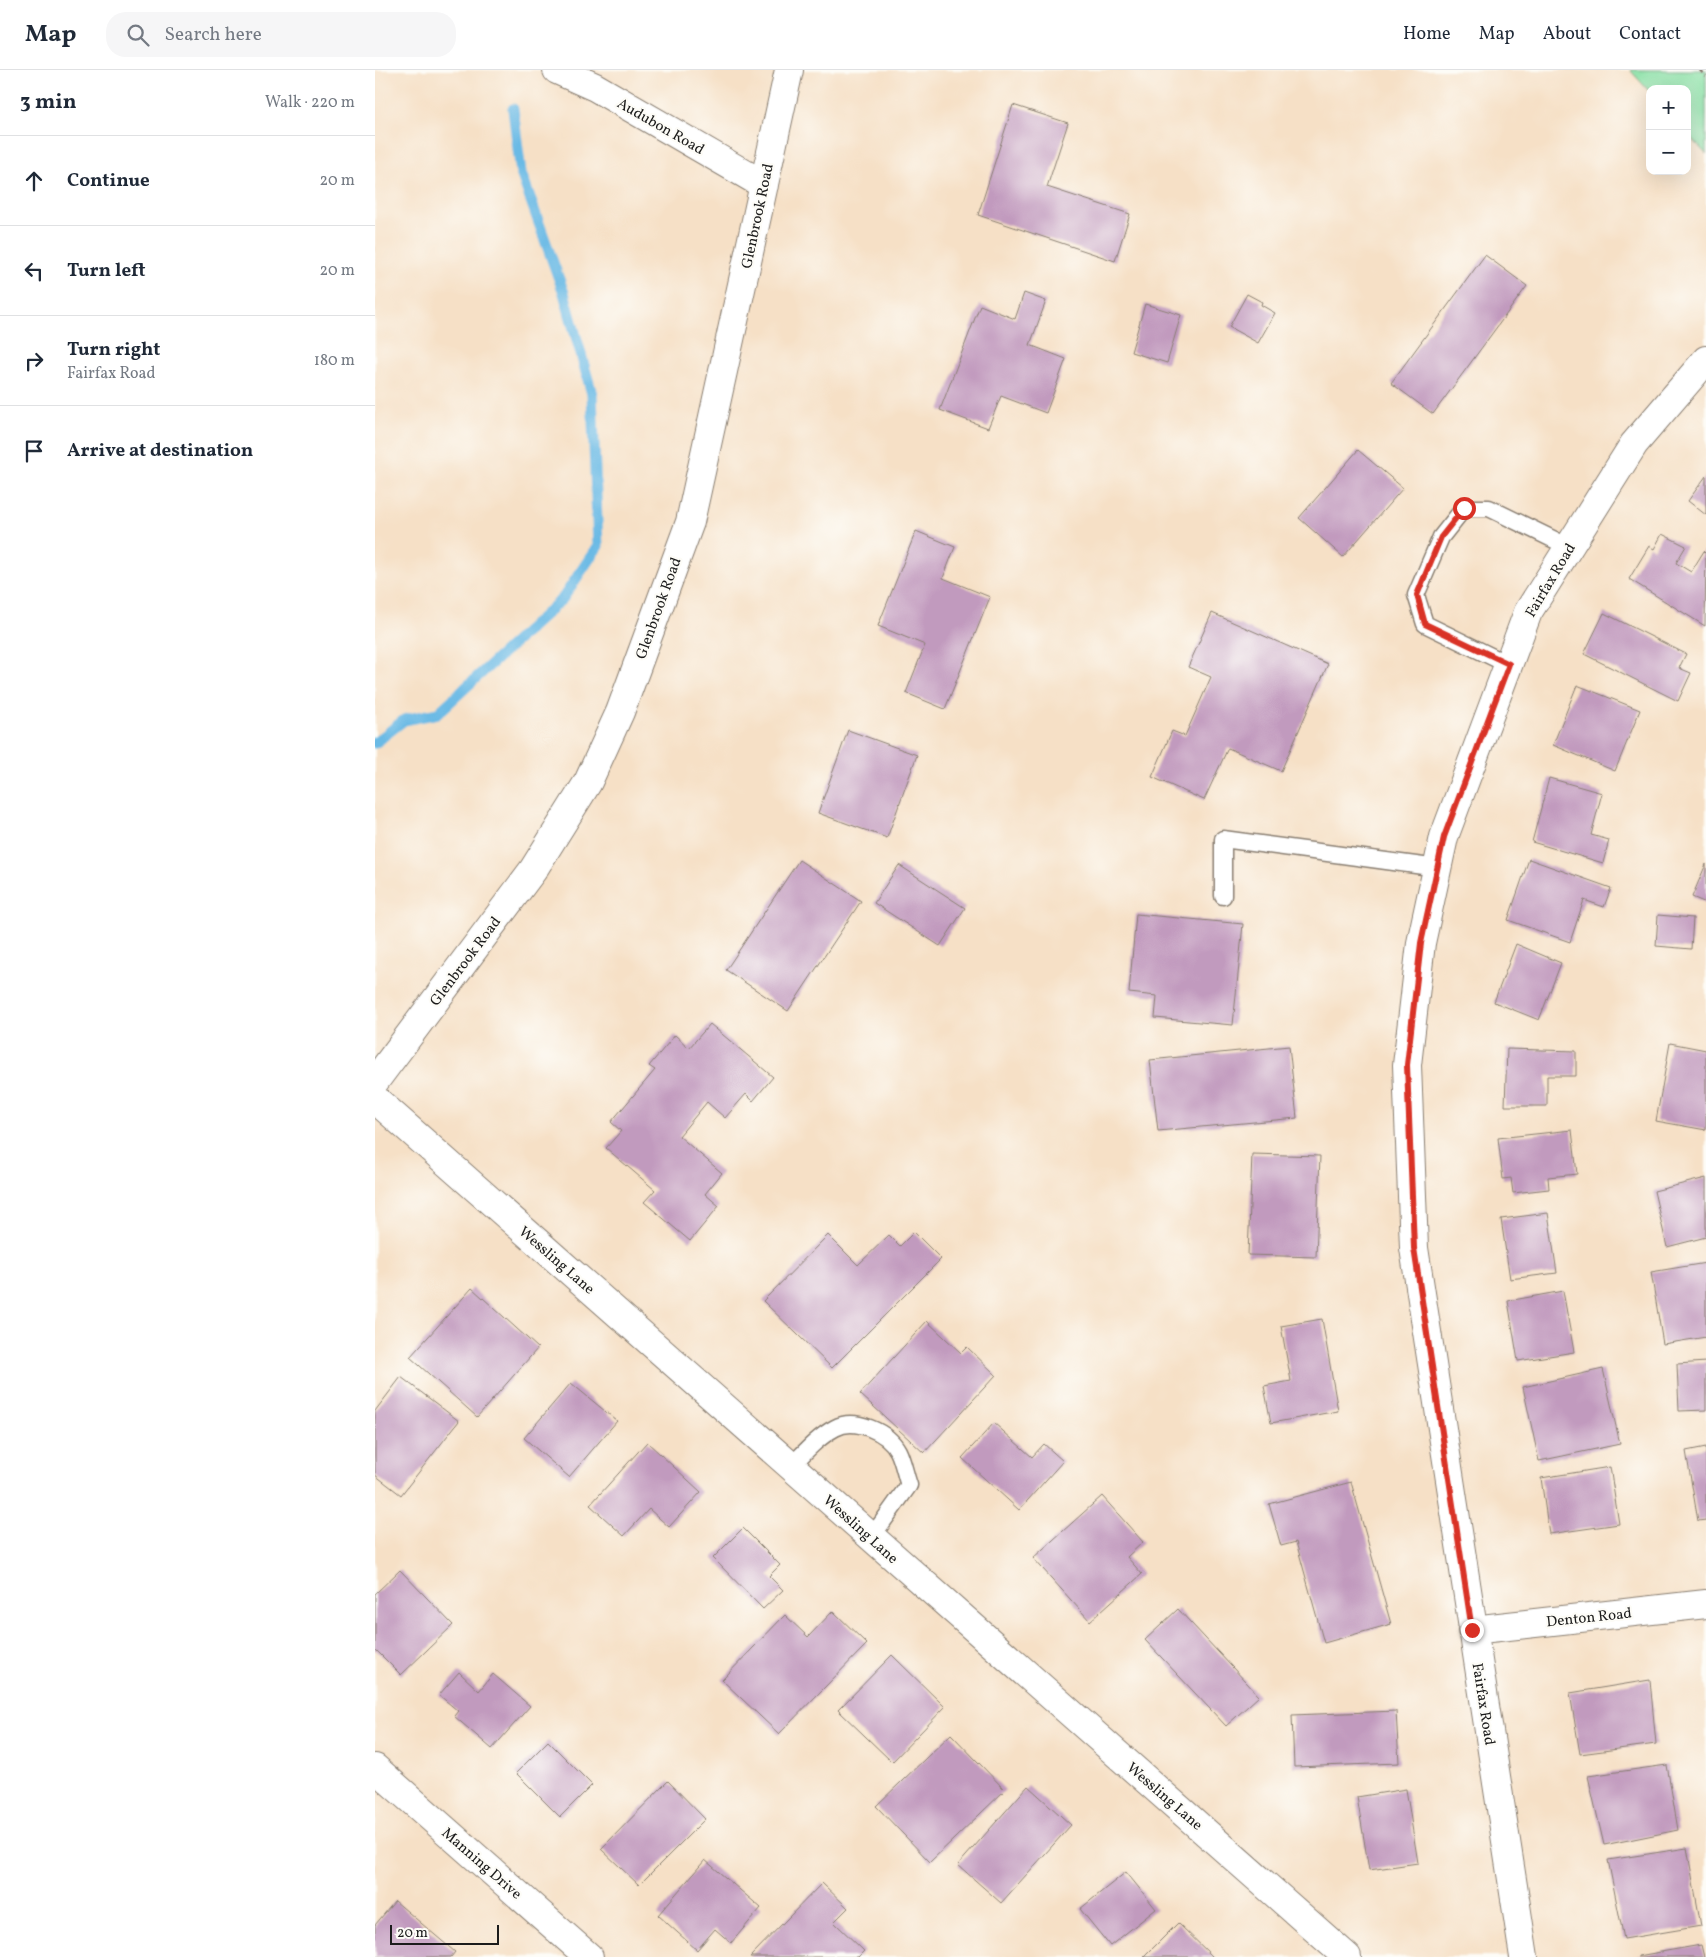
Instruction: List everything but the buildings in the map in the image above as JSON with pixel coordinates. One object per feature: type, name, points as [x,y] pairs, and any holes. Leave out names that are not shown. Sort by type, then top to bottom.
[{"type":"street","name":"Audubon Road","points":[[557,70],[595,87],[764,185]]},
{"type":"street","name":"Glenbrook Road","points":[[375,1081],[533,870],[588,782],[620,712],[690,522],[789,70]]},
{"type":"street","name":"Fairfax Road","points":[[1523,1957],[1414,1248],[1407,1065],[1421,943],[1444,837],[1528,612],[1634,444],[1706,360]]},
{"type":"street","name":"Wessling Lane","points":[[375,1099],[1347,1957]]},
{"type":"street","name":"Denton Road","points":[[1472,1630],[1706,1604]]},
{"type":"street","name":"Manning Drive","points":[[375,1768],[589,1957]]},
{"type":"lane","points":[[1509,664],[1425,624],[1417,595],[1441,537],[1464,508],[1489,508],[1569,547]]},
{"type":"lane","points":[[1223,896],[1223,839],[1437,868]]},
{"type":"lane","points":[[791,1466],[821,1437],[837,1427],[863,1425],[881,1434],[898,1451],[909,1485],[871,1538]]},
{"type":"path","points":[[1700,70],[1706,76]]},
{"type":"green space","points":[[1630,70],[1706,70],[1706,154],[1691,137],[1691,85],[1646,85],[1646,88]]},
{"type":"waterway","points":[[375,743],[404,720],[438,713],[563,598],[598,546],[592,394],[564,293],[521,173],[513,109]]},
{"type":"route","points":[[1464,508],[1441,537],[1417,595],[1425,624],[1509,664],[1444,837],[1421,943],[1407,1065],[1414,1248],[1472,1630]]}]
